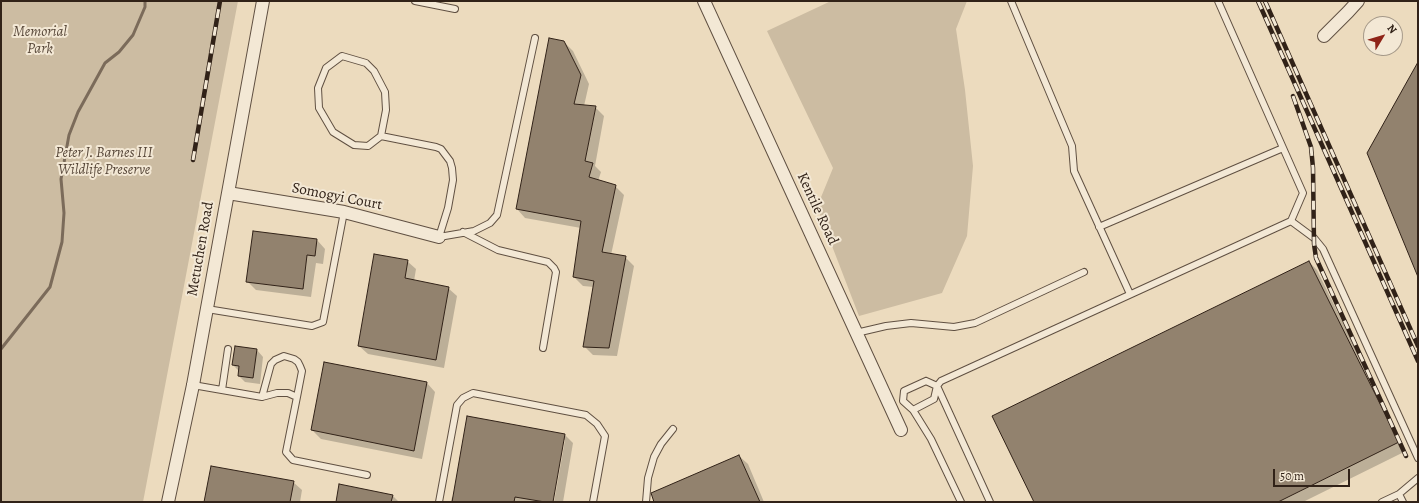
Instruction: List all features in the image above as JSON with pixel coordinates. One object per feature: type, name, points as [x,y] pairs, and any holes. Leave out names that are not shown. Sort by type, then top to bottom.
[{"type":"street","name":"Metuchen Road","points":[[168,502],[207,309],[263,1]]},
{"type":"street","name":"Kentile Road","points":[[704,1],[901,430]]},
{"type":"street","points":[[1324,36],[1358,1]]},
{"type":"street","name":"Somogyi Court","points":[[228,193],[344,212],[439,237]]},
{"type":"lane","points":[[415,1],[455,9]]},
{"type":"lane","points":[[1011,1],[1072,146],[1074,171],[1130,294]]},
{"type":"lane","points":[[913,410],[934,399],[937,386],[941,380],[1291,221],[1303,193],[1218,1]]},
{"type":"lane","points":[[381,136],[386,110],[385,92],[374,71],[366,63],[342,56],[326,68],[318,88],[319,108],[333,132],[354,145],[368,146],[381,136],[436,147],[444,152],[450,161],[453,180],[448,208],[439,237],[474,230],[490,223],[498,215],[535,38]]},
{"type":"lane","points":[[1099,227],[1283,148]]},
{"type":"lane","points":[[207,309],[312,326],[323,322],[344,212]]},
{"type":"lane","points":[[1291,221],[1314,238],[1324,249],[1418,458]]},
{"type":"lane","points":[[463,232],[498,250],[548,262],[554,268],[556,272],[543,348]]},
{"type":"lane","points":[[856,333],[886,326],[910,323],[954,327],[975,323],[1084,272]]},
{"type":"lane","points":[[222,390],[228,349]]},
{"type":"lane","points":[[262,397],[272,364],[275,360],[284,356],[294,359],[298,362],[302,371],[286,452],[293,460],[367,475]]},
{"type":"lane","points":[[903,402],[904,391],[926,381],[937,386],[990,502]]},
{"type":"lane","points":[[192,385],[262,397],[277,393],[288,393],[297,397]]},
{"type":"lane","points":[[439,502],[457,405],[463,398],[473,393],[586,415],[597,424],[605,436],[592,502]]},
{"type":"lane","points":[[890,407],[903,402]]},
{"type":"lane","points":[[903,402],[913,410],[931,439],[962,502]]},
{"type":"lane","points":[[646,502],[648,478],[654,456],[673,429]]},
{"type":"lane","points":[[1382,502],[1399,494],[1418,478]]},
{"type":"lane","points":[[1399,494],[1403,502]]},
{"type":"green space","name":"Peter J. Barnes III Wildlife Preserve","points":[[1,1],[238,1],[143,502],[1,502]]},
{"type":"green space","points":[[831,1],[967,1],[956,29],[965,90],[973,166],[967,236],[942,293],[859,316],[817,207],[833,168],[767,31]]},
{"type":"building","points":[[549,38],[564,41],[581,75],[574,104],[596,106],[585,161],[593,163],[589,177],[616,185],[602,252],[626,256],[609,348],[583,347],[594,281],[573,277],[581,221],[516,209]]},
{"type":"building","points":[[1418,62],[1418,277],[1367,153]]},
{"type":"building","points":[[253,231],[317,239],[315,256],[307,255],[303,289],[246,282]]},
{"type":"building","points":[[374,254],[408,260],[405,278],[449,287],[436,360],[358,346]]},
{"type":"building","points":[[1309,261],[1399,442],[1278,502],[1034,502],[992,416]]},
{"type":"building","points":[[235,346],[257,349],[253,378],[238,376],[239,366],[232,365]]},
{"type":"building","points":[[324,362],[427,382],[414,451],[311,430]]},
{"type":"building","points":[[467,416],[565,434],[553,502],[515,497],[514,502],[452,502]]},
{"type":"building","points":[[739,455],[760,502],[654,502],[651,493]]},
{"type":"building","points":[[211,466],[294,481],[290,502],[204,502]]},
{"type":"building","points":[[339,484],[393,495],[391,502],[336,502]]},
{"type":"waterway","points":[[1,349],[50,287],[62,242],[64,213],[61,179],[69,135],[78,112],[105,63],[119,52],[133,35],[145,7],[145,1]]},
{"type":"railway","points":[[193,160],[220,1]]},
{"type":"railway","points":[[1258,1],[1418,361]]},
{"type":"railway","points":[[1265,1],[1418,346]]},
{"type":"railway","points":[[1293,96],[1311,147],[1313,168],[1314,244],[1316,258],[1406,456]]},
{"type":"park label","name":"Memorial Park","points":[[40,40]]}]
